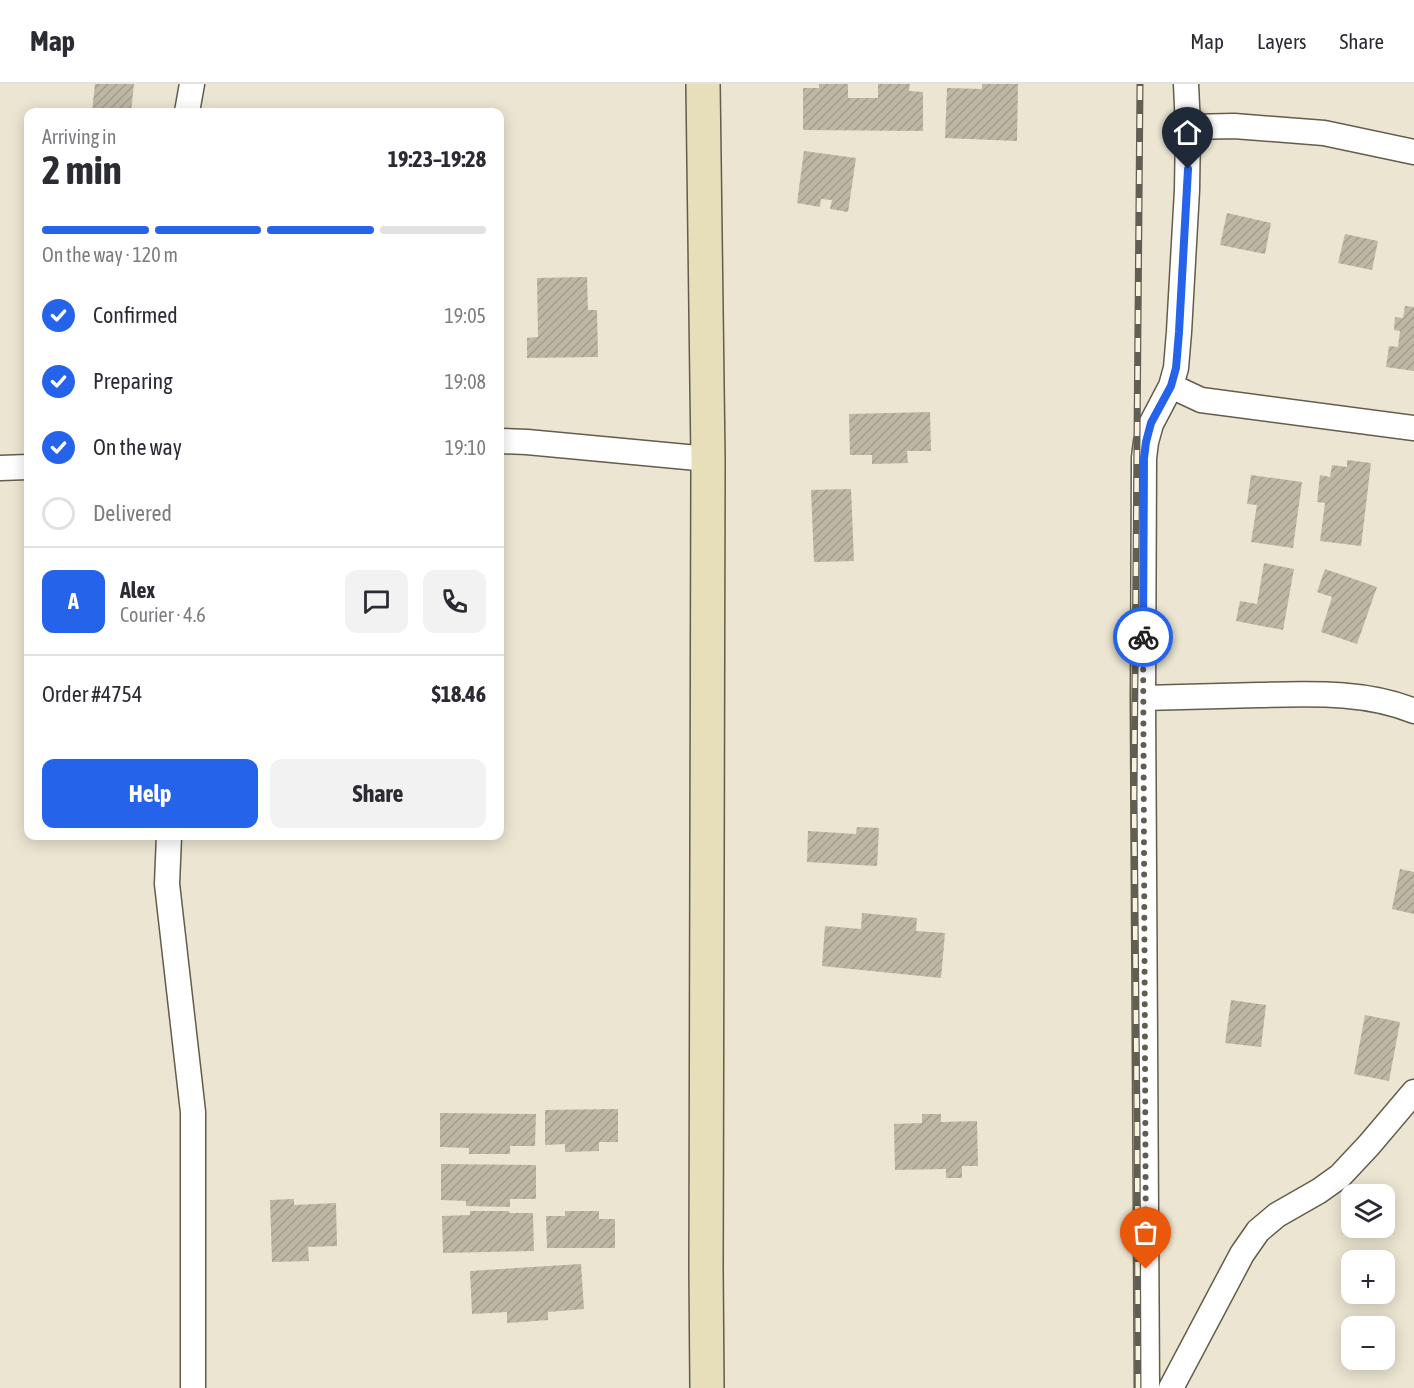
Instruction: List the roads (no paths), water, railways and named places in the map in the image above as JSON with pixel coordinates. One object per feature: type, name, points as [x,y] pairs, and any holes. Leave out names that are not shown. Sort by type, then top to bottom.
[{"type":"street","points":[[188,108],[192,84]]},
{"type":"street","points":[[703,84],[708,459],[707,1388]]},
{"type":"street","points":[[1147,1388],[1144,458],[1151,423],[1171,386],[1176,368],[1187,190],[1186,84]]},
{"type":"street","points":[[1188,127],[1234,126],[1324,133],[1414,152]]},
{"type":"street","points":[[1171,386],[1201,400],[1414,428]]},
{"type":"street","points":[[504,441],[708,459]]},
{"type":"street","points":[[0,468],[24,467]]},
{"type":"street","points":[[1143,698],[1346,695],[1399,705],[1414,711]]},
{"type":"street","points":[[168,840],[167,884],[193,1112],[193,1388]]},
{"type":"street","points":[[1171,1388],[1242,1254],[1258,1231],[1277,1215],[1340,1176],[1370,1145],[1414,1092]]},
{"type":"railway","points":[[1138,1388],[1134,795],[1140,84]]}]
